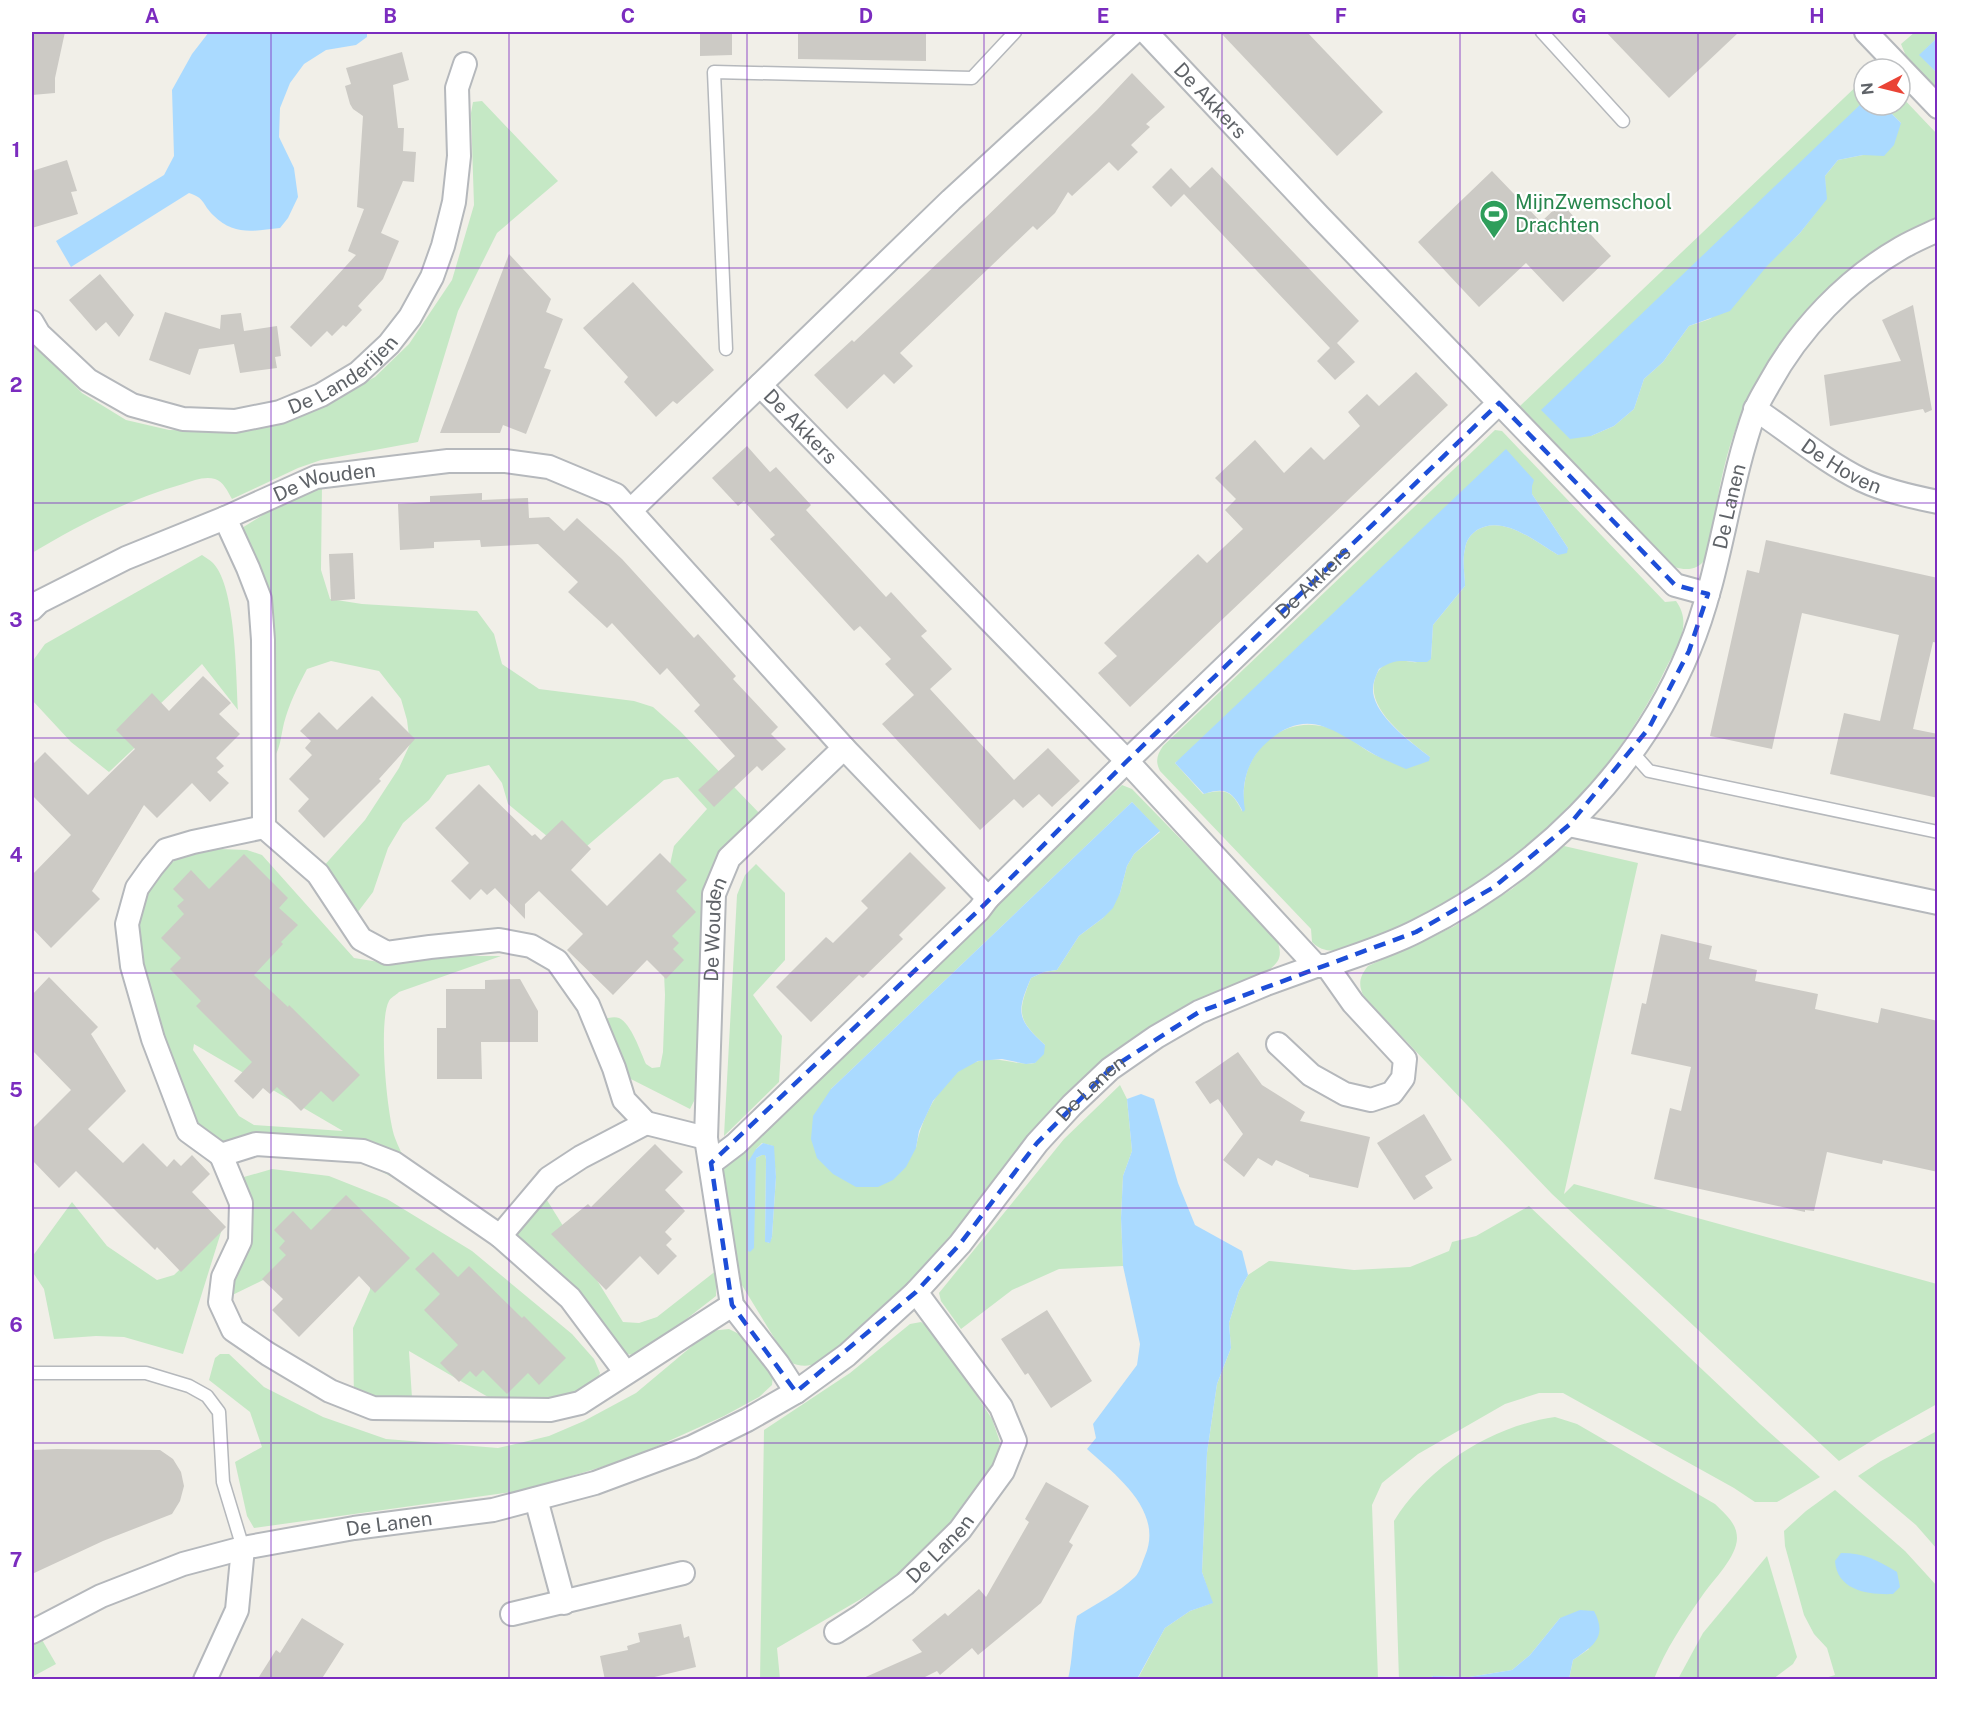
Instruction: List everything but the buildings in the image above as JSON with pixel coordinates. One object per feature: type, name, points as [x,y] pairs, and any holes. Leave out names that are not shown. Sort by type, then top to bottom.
[{"type":"street","name":"De Akkers","points":[[1134,32],[951,200],[760,385],[1127,761],[1321,966]]},
{"type":"street","name":"De Akkers","points":[[1146,32],[1499,404],[1675,585],[1708,594]]},
{"type":"street","points":[[1878,36],[1938,107]]},
{"type":"street","name":"De Landerijen","points":[[32,322],[39,334],[88,380],[132,405],[183,419],[235,421],[280,412],[321,395],[358,373],[389,344],[410,317],[432,277],[443,246],[454,202],[459,156],[457,87],[465,64]]},
{"type":"street","name":"De Lanen","points":[[32,1632],[101,1596],[183,1564],[243,1548],[354,1528],[493,1510],[595,1483],[692,1447],[747,1420],[796,1392],[846,1355],[916,1292],[960,1244],[1037,1143],[1110,1069],[1156,1037],[1199,1012],[1266,984],[1416,932],[1494,887],[1569,825],[1650,728],[1689,651],[1708,594],[1755,409],[1777,368],[1794,343],[1827,306],[1864,274],[1901,248],[1938,230]]},
{"type":"street","points":[[631,510],[760,385]]},
{"type":"street","name":"De Akkers","points":[[1127,761],[1499,404]]},
{"type":"street","name":"De Hoven","points":[[1755,409],[1825,459],[1864,481],[1938,502]]},
{"type":"street","name":"De Wouden","points":[[32,609],[39,602],[126,558],[225,518],[316,477],[448,461],[506,462],[549,467],[616,495],[844,748],[988,898]]},
{"type":"street","points":[[225,518],[260,599],[263,640],[264,827],[318,873],[361,939],[387,953],[499,940],[531,946],[557,961],[588,1005],[614,1068],[624,1100],[646,1123],[706,1138]]},
{"type":"street","name":"De Wouden","points":[[796,1392],[732,1305],[706,1138],[714,894],[729,858],[844,748]]},
{"type":"street","points":[[711,1163],[736,1144],[979,910],[988,898],[1127,761]]},
{"type":"street","points":[[1569,825],[1938,903]]},
{"type":"street","points":[[264,827],[166,850],[137,888],[127,924],[132,966],[153,1039],[188,1131],[221,1155],[241,1203],[240,1241],[223,1276],[220,1302],[233,1330],[330,1391],[373,1407],[550,1410],[580,1403],[732,1305]]},
{"type":"street","points":[[1278,1044],[1311,1076],[1345,1094],[1371,1100],[1392,1093],[1403,1078],[1405,1059],[1321,966]]},
{"type":"street","points":[[500,1236],[549,1178],[581,1157],[646,1123]]},
{"type":"street","points":[[221,1155],[256,1144],[363,1151],[394,1163],[500,1236],[570,1298],[626,1373]]},
{"type":"street","name":"De Lanen","points":[[836,1632],[905,1584],[960,1530],[1003,1471],[1015,1441],[1001,1407],[916,1292]]},
{"type":"street","points":[[536,1499],[564,1603]]},
{"type":"street","points":[[205,1680],[237,1610],[243,1548]]},
{"type":"street","points":[[512,1614],[683,1573]]},
{"type":"lane","points":[[726,349],[714,72],[972,78],[1015,32]]},
{"type":"lane","points":[[1542,32],[1623,120]]},
{"type":"lane","points":[[1632,752],[1649,771],[1938,832]]},
{"type":"lane","points":[[32,1373],[146,1374],[189,1386],[207,1396],[219,1412],[223,1482],[243,1548]]},
{"type":"highlighted area","points":[[1499,403],[1675,585],[1708,594],[1689,651],[1649,728],[1569,825],[1494,887],[1416,932],[1199,1012],[1110,1069],[1037,1143],[960,1244],[916,1292],[796,1392],[732,1305],[711,1163],[979,910],[1127,761]]},
{"type":"green space","points":[[1915,32],[1937,32],[1937,38],[1920,55],[1937,73],[1937,89],[1912,62],[1912,57],[1906,56],[1901,44]]},
{"type":"green space","points":[[1852,90],[1852,116],[1591,436],[1614,426],[1634,409],[1644,379],[1663,362],[1689,326],[1710,319],[1800,233],[1826,199],[1825,176],[1838,160],[1863,155],[1901,123],[1895,117],[1912,117],[1912,108],[1937,134],[1937,217],[1875,252],[1845,276],[1792,330],[1770,361],[1751,393],[1737,425],[1722,477],[1708,554],[1700,565],[1684,569],[1675,567],[1520,406]]},
{"type":"green space","points":[[482,101],[558,181],[497,233],[458,311],[418,442],[321,460],[298,468],[232,499],[218,480],[207,478],[195,480],[124,505],[32,553],[32,338],[36,346],[82,393],[126,420],[169,430],[229,431],[316,409],[375,377],[409,344],[452,280],[474,205],[471,113],[473,102]]},
{"type":"green space","points":[[1495,430],[1502,431],[1665,602],[1676,601],[1681,610],[1682,635],[1642,713],[1614,754],[1582,793],[1547,829],[1509,861],[1468,889],[1424,915],[1344,949],[1327,950],[1319,948],[1312,942],[1311,929],[1160,771],[1157,758],[1163,746]],"holes":[[[1532,486],[1532,494],[1568,548],[1558,555],[1530,537],[1498,525],[1477,530],[1469,538],[1466,546],[1465,586],[1433,625],[1431,659],[1418,662],[1399,660],[1390,662],[1381,668],[1376,676],[1374,694],[1384,715],[1402,734],[1430,757],[1385,758],[1374,754],[1337,731],[1312,725],[1288,728],[1267,741],[1251,762],[1245,780],[1242,811],[1235,799],[1223,791],[1203,794],[1175,763]]]},
{"type":"green space","points":[[322,483],[321,570],[330,599],[362,604],[477,611],[494,634],[502,664],[539,689],[634,701],[653,707],[680,731],[763,817],[731,842],[704,944],[695,1099],[690,1109],[619,1073],[590,1024],[609,1018],[619,1018],[628,1026],[646,1064],[652,1068],[660,1067],[663,1052],[665,995],[663,952],[669,869],[674,846],[707,809],[678,777],[664,780],[580,852],[565,851],[508,804],[502,783],[489,765],[447,775],[429,800],[403,823],[388,848],[373,892],[351,921],[313,878],[365,820],[399,768],[410,744],[401,699],[379,671],[331,661],[307,669],[288,709],[275,756],[254,652],[250,608],[229,536],[279,505]]},
{"type":"green space","points":[[202,555],[213,563],[221,575],[226,591],[233,633],[238,710],[202,664],[138,725],[147,736],[109,772],[71,742],[32,700],[32,662],[45,644]]},
{"type":"green space","points":[[1122,785],[1132,789],[1276,937],[1280,956],[1269,970],[1215,992],[1166,1019],[1120,1049],[1075,1086],[1040,1121],[964,1221],[926,1266],[877,1314],[821,1361],[808,1366],[789,1362],[740,1282],[721,1166]],"holes":[[[1132,802],[1160,832],[1134,854],[1127,866],[1120,893],[1103,918],[1079,936],[1057,970],[1044,972],[1031,978],[1023,1000],[1022,1015],[1029,1028],[1045,1045],[1035,1063],[987,1060],[967,1066],[945,1084],[937,1096],[923,1122],[916,1148],[831,1089]],[[762,1143],[773,1146],[776,1177],[772,1237],[769,1243],[765,1241],[766,1159],[765,1155],[762,1155],[756,1158],[754,1248],[756,1149]]]},
{"type":"green space","points":[[1564,846],[1638,863],[1564,1194],[1574,1184],[1937,1284],[1937,1404],[1839,1461],[1552,1194],[1364,997],[1360,981],[1368,966],[1453,927],[1512,889]]},
{"type":"green space","points":[[219,849],[247,850],[262,855],[354,958],[379,962],[445,956],[501,956],[399,992],[389,1001],[384,1028],[384,1047],[389,1110],[395,1138],[409,1169],[414,1189],[349,1154],[232,1145],[202,1136],[188,1113],[151,994],[139,948],[137,920],[149,890],[162,870],[182,855]],"holes":[[[194,1044],[343,1131],[254,1125],[239,1116],[193,1050]]]},
{"type":"green space","points":[[756,864],[785,893],[785,960],[753,995],[782,1036],[779,1082],[724,1136],[737,895],[745,875]]},
{"type":"green space","points":[[1120,1085],[1127,1099],[1132,1151],[1123,1176],[1121,1218],[1123,1266],[1059,1269],[1012,1290],[961,1329],[941,1301],[939,1293],[1064,1139]]},
{"type":"green space","points":[[272,1169],[329,1176],[387,1199],[472,1251],[572,1334],[594,1359],[600,1373],[595,1387],[524,1418],[409,1351],[413,1414],[354,1403],[353,1328],[370,1290],[371,1271],[360,1233],[218,1302],[244,1241],[237,1179]]},
{"type":"green space","points":[[545,1197],[623,1322],[639,1323],[657,1317],[717,1270],[716,1296],[640,1355],[620,1354],[514,1241],[523,1224]]},
{"type":"green space","points":[[72,1202],[107,1246],[157,1280],[174,1275],[222,1229],[183,1354],[124,1337],[54,1339],[44,1289],[32,1271],[32,1257]]},
{"type":"green space","points":[[1529,1206],[1760,1424],[1820,1477],[1777,1502],[1755,1502],[1734,1488],[1563,1393],[1539,1393],[1505,1404],[1418,1454],[1382,1483],[1372,1505],[1378,1679],[1137,1680],[1165,1628],[1190,1611],[1212,1603],[1202,1572],[1207,1453],[1217,1384],[1231,1348],[1229,1323],[1239,1291],[1248,1275],[1269,1261],[1354,1270],[1410,1267],[1449,1251],[1452,1242],[1476,1236]]},
{"type":"green space","points":[[921,1322],[935,1332],[992,1419],[1000,1442],[995,1466],[973,1499],[921,1559],[890,1582],[777,1648],[780,1679],[760,1680],[764,1430],[850,1373],[910,1324]]},
{"type":"green space","points":[[729,1329],[751,1340],[773,1374],[772,1385],[759,1397],[724,1416],[631,1458],[526,1490],[254,1528],[247,1516],[235,1462],[262,1447],[250,1412],[209,1380],[215,1358],[220,1354],[229,1354],[264,1387],[323,1417],[386,1439],[498,1448],[549,1436],[584,1421],[636,1393],[710,1331]]},
{"type":"green space","points":[[1555,1417],[1577,1424],[1715,1504],[1730,1519],[1735,1528],[1736,1545],[1729,1560],[1682,1626],[1654,1679],[1569,1679],[1573,1660],[1589,1649],[1560,1618],[1530,1655],[1512,1670],[1469,1677],[1433,1676],[1428,1679],[1399,1680],[1394,1521],[1425,1483],[1443,1466],[1464,1452],[1508,1429]]},
{"type":"green space","points":[[1937,1431],[1937,1549],[1916,1525],[1858,1476]]},
{"type":"green space","points":[[1835,1490],[1905,1551],[1937,1586],[1937,1679],[1822,1679],[1835,1675],[1827,1648],[1814,1634],[1804,1615],[1785,1546],[1784,1531],[1806,1511]]},
{"type":"green space","points":[[1767,1556],[1797,1657],[1793,1664],[1773,1679],[1678,1679],[1703,1633]]},
{"type":"green space","points":[[41,1638],[56,1664],[32,1677],[32,1643]]},
{"type":"water","points":[[209,32],[367,32],[367,37],[356,45],[326,50],[304,64],[290,83],[280,108],[279,137],[294,168],[298,197],[288,218],[280,228],[252,231],[236,229],[221,222],[209,211],[201,199],[189,193],[71,267],[56,241],[164,175],[174,156],[172,90],[192,54]]},
{"type":"water","points":[[1937,38],[1937,73],[1919,55]]},
{"type":"water","points":[[1852,112],[1852,117],[1895,117],[1901,123],[1894,145],[1884,156],[1863,155],[1838,160],[1825,176],[1827,199],[1800,233],[1767,266],[1730,311],[1689,326],[1663,362],[1644,379],[1634,409],[1614,426],[1591,436],[1570,439],[1541,410]]},
{"type":"water","points":[[1506,449],[1534,480],[1532,494],[1568,548],[1567,553],[1558,555],[1530,537],[1508,527],[1487,526],[1477,530],[1469,538],[1466,546],[1465,586],[1433,625],[1431,659],[1427,662],[1397,661],[1379,669],[1373,690],[1378,706],[1398,731],[1430,757],[1429,761],[1406,769],[1322,726],[1309,724],[1295,726],[1279,733],[1263,746],[1252,760],[1244,784],[1245,810],[1243,812],[1228,792],[1218,791],[1204,794],[1175,763]]},
{"type":"water","points":[[1132,802],[1160,831],[1134,854],[1127,866],[1120,893],[1113,908],[1079,936],[1057,970],[1044,972],[1031,978],[1026,990],[1021,1008],[1022,1015],[1024,1022],[1045,1045],[1044,1054],[1035,1063],[1026,1064],[1002,1059],[978,1061],[958,1072],[933,1101],[919,1131],[916,1148],[906,1167],[893,1180],[878,1187],[856,1187],[833,1174],[817,1158],[811,1139],[813,1116],[831,1089]]},
{"type":"water","points":[[1141,1094],[1154,1099],[1178,1183],[1195,1225],[1242,1251],[1248,1275],[1239,1291],[1229,1323],[1231,1348],[1217,1384],[1207,1453],[1202,1572],[1213,1603],[1190,1611],[1165,1628],[1137,1679],[1068,1679],[1077,1616],[1135,1577],[1142,1564],[1149,1540],[1148,1524],[1143,1509],[1124,1483],[1087,1449],[1096,1438],[1093,1424],[1137,1365],[1140,1344],[1123,1266],[1121,1218],[1123,1176],[1132,1151],[1127,1099]]},
{"type":"water","points":[[763,1143],[774,1146],[776,1177],[772,1237],[770,1243],[765,1242],[766,1159],[765,1155],[762,1155],[756,1158],[754,1248],[750,1252],[748,1251],[748,1162]]},
{"type":"water","points":[[1841,1553],[1864,1556],[1897,1572],[1900,1587],[1893,1594],[1884,1594],[1865,1592],[1848,1585],[1837,1571],[1835,1561]]},
{"type":"water","points":[[1580,1610],[1594,1611],[1598,1620],[1599,1634],[1587,1650],[1573,1660],[1569,1679],[1428,1679],[1433,1676],[1469,1677],[1512,1670],[1530,1655],[1560,1618]]},
{"type":"place","name":"MijnZwemschool Drachten","points":[[1494,240]]}]
